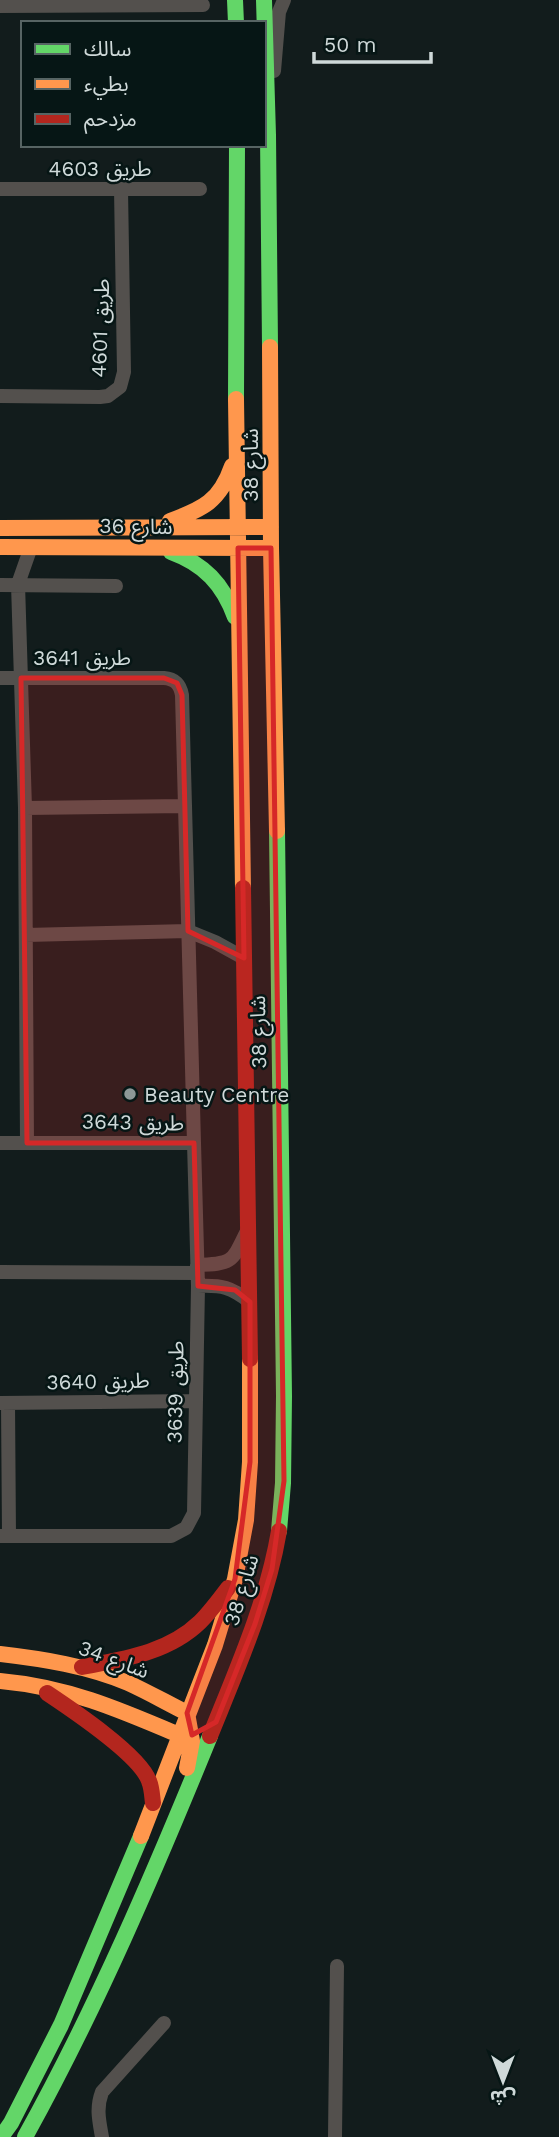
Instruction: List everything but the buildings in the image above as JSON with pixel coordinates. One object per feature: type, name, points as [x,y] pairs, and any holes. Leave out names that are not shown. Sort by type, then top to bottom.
[{"type":"street","points":[[236,0],[236,21]]},
{"type":"street","name":"شارع 38","points":[[264,0],[265,21]]},
{"type":"street","points":[[268,135],[279,12],[284,0]]},
{"type":"street","points":[[0,6],[203,5]]},
{"type":"street","name":"شارع 38","points":[[25,2137],[116,1961],[161,1859],[255,1624],[271,1569],[282,1512],[284,1480],[278,875],[271,548],[266,68]]},
{"type":"street","name":"شارع 38","points":[[187,1713],[215,1645],[235,1578],[246,1520],[250,1462],[249,1226],[236,455],[237,147]]},
{"type":"street","name":"طريق 4603","points":[[0,189],[200,189]]},
{"type":"street","name":"طريق 4601","points":[[0,396],[100,397],[108,396],[120,387],[124,372],[121,189]]},
{"type":"street","points":[[151,527],[206,507],[227,484],[236,455]]},
{"type":"street","name":"شارع 36","points":[[0,528],[271,527]]},
{"type":"street","name":"شارع 36","points":[[0,547],[271,548]]},
{"type":"street","points":[[27,1143],[25,808],[18,584],[31,547]]},
{"type":"street","points":[[150,547],[184,556],[208,570],[229,598],[240,632]]},
{"type":"street","points":[[0,584],[116,586]]},
{"type":"street","name":"طريق 3641","points":[[0,678],[164,678],[177,682],[182,695],[185,806]]},
{"type":"street","points":[[25,808],[185,806],[194,1143]]},
{"type":"street","points":[[26,935],[188,931],[244,958]]},
{"type":"street","name":"طريق 3643","points":[[0,1143],[194,1143],[198,1274]]},
{"type":"street","points":[[0,1272],[198,1274],[229,1261],[235,1255],[249,1226]]},
{"type":"street","points":[[198,1274],[209,1286],[235,1290],[250,1302]]},
{"type":"street","name":"طريق 3639","points":[[4,1403],[4,1536],[162,1537],[179,1533],[191,1521],[194,1513],[198,1274]]},
{"type":"street","name":"طريق 3640","points":[[4,1403],[196,1401]]},
{"type":"street","points":[[81,1667],[125,1659],[173,1643],[200,1623],[235,1578]]},
{"type":"street","name":"شارع 34","points":[[0,1654],[81,1667],[129,1684],[187,1713]]},
{"type":"street","points":[[0,1681],[35,1684],[107,1704],[185,1735],[209,1728],[216,1722]]},
{"type":"street","points":[[35,1684],[92,1723],[138,1765],[149,1780],[154,1805]]},
{"type":"street","points":[[161,1859],[161,1837],[190,1759],[185,1735],[187,1713]]},
{"type":"street","points":[[1,2137],[11,2123],[61,2025],[185,1735]]},
{"type":"street","points":[[335,2137],[337,1966]]},
{"type":"street","points":[[102,2137],[98,2116],[98,2103],[102,2092],[164,2023]]},
{"type":"highlighted area","points":[[238,548],[271,548],[284,1481],[272,1569],[255,1624],[216,1722],[192,1735],[187,1713],[235,1579],[250,1462],[250,1302],[235,1290],[198,1286],[194,1143],[27,1143],[21,678],[164,678],[177,683],[182,695],[188,931],[244,958]]},
{"type":"traffic: fast","points":[[235,0],[236,21]]},
{"type":"traffic: fast","points":[[264,0],[265,21]]},
{"type":"traffic: fast","points":[[266,68],[270,347]]},
{"type":"traffic: fast","points":[[236,399],[237,147]]},
{"type":"traffic: fast","points":[[171,552],[203,569],[211,577],[225,595],[235,617]]},
{"type":"traffic: fast","points":[[277,831],[284,1396],[283,1483],[279,1531]]},
{"type":"traffic: fast","points":[[25,2137],[124,1939],[210,1736]]},
{"type":"traffic: fast","points":[[1,2137],[11,2123],[61,2025],[141,1836]]},
{"type":"traffic: slow","points":[[270,347],[277,831]]},
{"type":"traffic: slow","points":[[236,399],[243,888]]},
{"type":"traffic: slow","points":[[170,521],[201,508],[216,496],[232,466]]},
{"type":"traffic: slow","points":[[0,528],[271,527]]},
{"type":"traffic: slow","points":[[0,547],[271,548]]},
{"type":"traffic: slow","points":[[141,1836],[215,1645],[235,1579],[246,1520],[250,1462],[250,1359]]},
{"type":"traffic: slow","points":[[0,1654],[97,1672],[128,1683],[187,1713],[192,1741],[187,1768]]},
{"type":"traffic: slow","points":[[0,1681],[70,1694],[179,1735],[189,1735]]},
{"type":"traffic: jam","points":[[243,888],[250,1359]]},
{"type":"traffic: jam","points":[[210,1736],[259,1609],[279,1531]]},
{"type":"traffic: jam","points":[[82,1667],[145,1653],[174,1641],[200,1622],[228,1588]]},
{"type":"traffic: jam","points":[[47,1693],[104,1733],[133,1759],[149,1781],[153,1803]]},
{"type":"place","name":"Beauty Centre","points":[[130,1094]]}]
